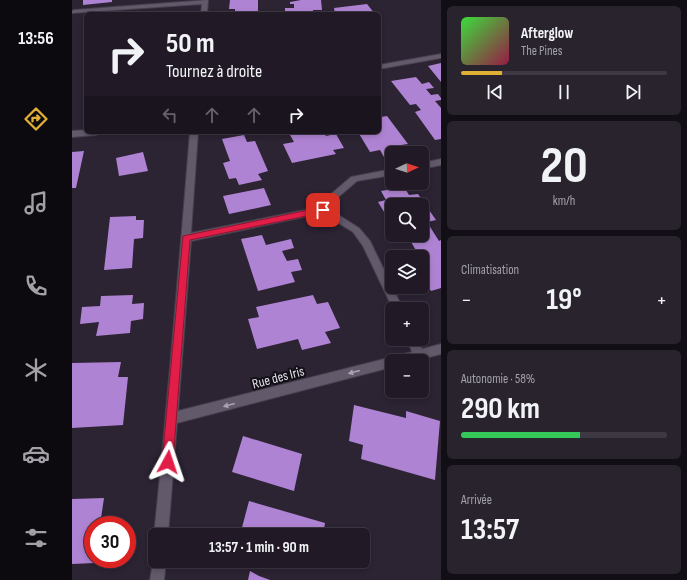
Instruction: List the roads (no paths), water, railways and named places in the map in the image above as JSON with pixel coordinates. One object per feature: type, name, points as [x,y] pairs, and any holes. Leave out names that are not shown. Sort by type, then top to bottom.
[{"type":"street","points":[[74,12],[204,1],[204,12]]},
{"type":"street","points":[[381,67],[441,56]]},
{"type":"street","points":[[72,134],[84,133]]},
{"type":"street","points":[[162,528],[194,134]]},
{"type":"street","points":[[429,165],[441,162]]},
{"type":"street","points":[[186,238],[323,210],[333,197],[354,180],[385,173]]},
{"type":"street","points":[[323,210],[356,230],[367,244],[395,302]]},
{"type":"street","points":[[423,354],[441,349]]},
{"type":"street","name":"Rue des Iris","points":[[171,419],[385,364]]},
{"type":"street","points":[[158,580],[159,568]]}]
